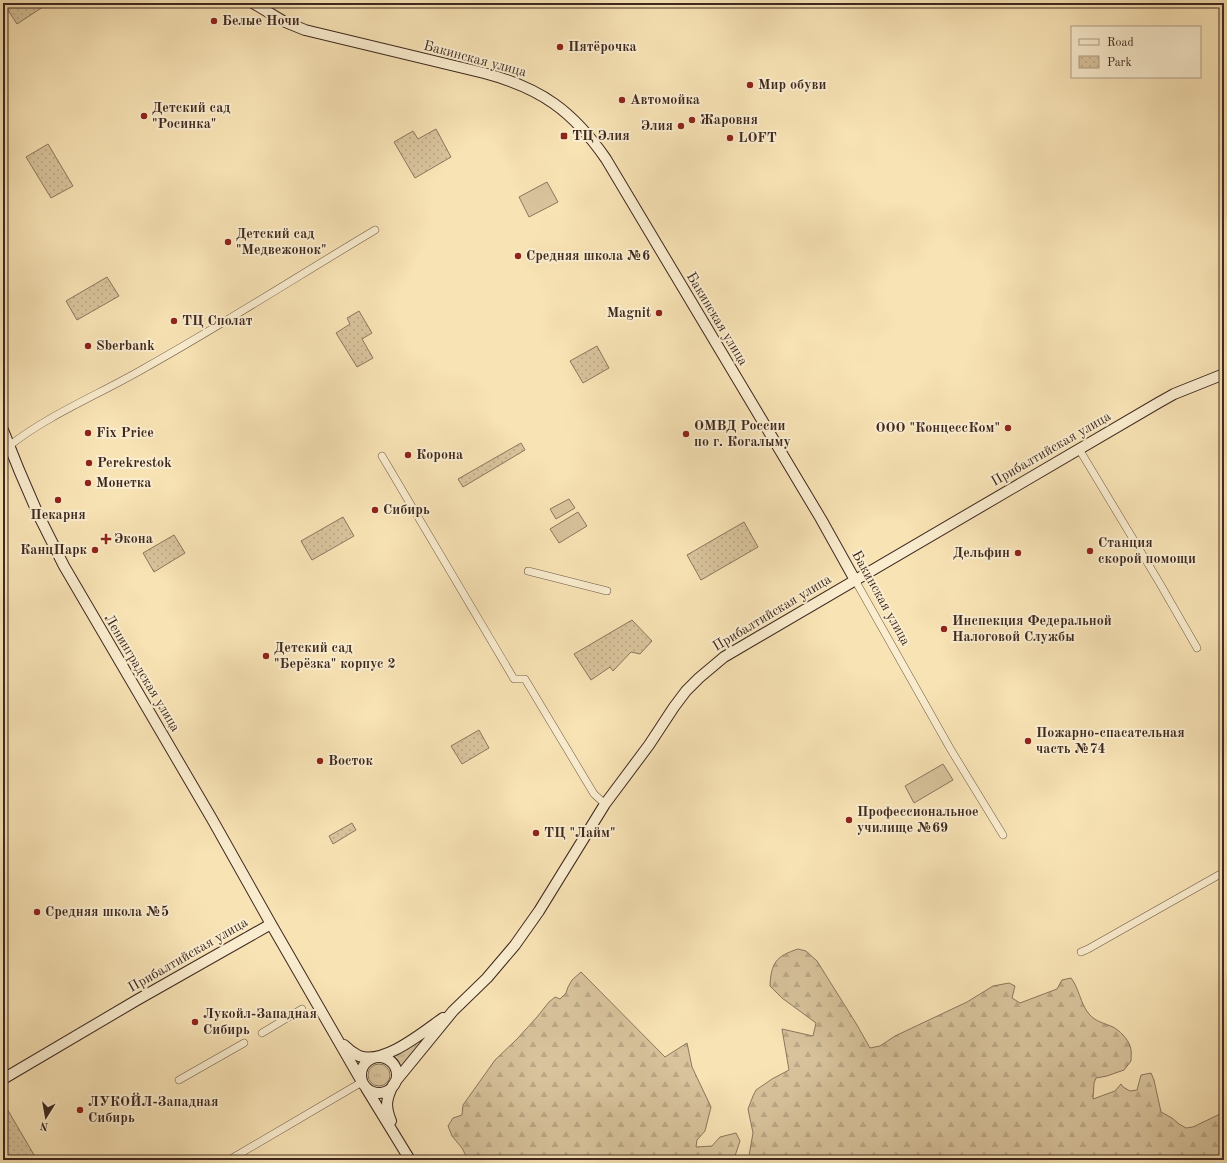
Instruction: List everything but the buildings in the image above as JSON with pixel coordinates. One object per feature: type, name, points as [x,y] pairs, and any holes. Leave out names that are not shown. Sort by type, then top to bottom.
[{"type":"street","name":"Бакинская улица","points":[[253,3],[283,21],[305,30],[510,80],[544,96],[573,118],[606,159],[821,519],[951,750],[1003,835]]},
{"type":"street","points":[[6,448],[30,432],[198,338],[375,230]]},
{"type":"street","name":"Прибалтийская улица","points":[[394,1084],[438,1025],[487,978],[515,945],[539,911],[605,804],[674,707],[698,678],[724,657],[1174,394],[1224,374]]},
{"type":"street","name":"Ленинградская улица","points":[[3,430],[6,448],[64,566],[271,924]]},
{"type":"street","points":[[1079,449],[1197,648]]},
{"type":"street","points":[[382,456],[514,679],[525,679],[594,794],[605,804]]},
{"type":"street","points":[[528,571],[607,591]]},
{"type":"street","points":[[1081,952],[1224,872]]},
{"type":"street","name":"Прибалтийская улица","points":[[3,1079],[271,924],[363,1084],[402,1145]]},
{"type":"street","points":[[262,1033],[302,1009]]},
{"type":"street","name":"Прибалтийская улица","points":[[339,1040],[359,1056],[378,1057],[438,1025]]},
{"type":"street","points":[[180,1080],[244,1043]]},
{"type":"street","points":[[394,1084],[387,1090],[379,1093],[371,1091],[363,1084],[361,1073],[364,1065],[370,1059],[378,1057],[387,1059],[394,1065],[397,1074],[394,1084],[388,1096],[386,1105],[390,1120],[410,1160]]},
{"type":"street","points":[[229,1160],[363,1084]]},
{"type":"green space","points":[[49,3],[17,24],[4,4]]},
{"type":"green space","points":[[436,129],[451,157],[415,178],[394,142],[413,131],[418,139]]},
{"type":"green space","points":[[48,144],[73,186],[51,198],[26,157]]},
{"type":"green space","points":[[547,182],[558,202],[529,217],[519,197]]},
{"type":"green space","points":[[107,277],[119,296],[77,320],[66,301]]},
{"type":"green space","points":[[359,311],[372,333],[362,339],[373,358],[357,367],[336,333],[350,324],[347,318]]},
{"type":"green space","points":[[597,346],[609,368],[583,383],[570,361]]},
{"type":"green space","points":[[521,443],[525,450],[463,487],[458,479]]},
{"type":"green space","points":[[569,499],[575,508],[556,519],[550,509]]},
{"type":"green space","points":[[578,512],[587,526],[559,543],[550,529]]},
{"type":"green space","points":[[343,517],[354,536],[312,560],[301,541]]},
{"type":"green space","points":[[744,522],[758,547],[701,580],[687,555]]},
{"type":"green space","points":[[174,535],[185,553],[154,572],[143,553]]},
{"type":"green space","points":[[632,620],[652,641],[640,654],[631,652],[613,671],[610,667],[591,680],[574,654]]},
{"type":"green space","points":[[479,730],[489,748],[462,764],[451,746]]},
{"type":"green space","points":[[943,764],[953,780],[914,803],[905,786]]},
{"type":"green space","points":[[352,823],[356,830],[333,844],[329,836]]},
{"type":"green space","points":[[798,949],[806,951],[817,961],[870,1048],[880,1046],[895,1036],[967,1002],[993,986],[1009,983],[1015,986],[1012,998],[1020,1003],[1057,989],[1062,980],[1071,978],[1089,1014],[1097,1021],[1118,1030],[1127,1040],[1131,1049],[1131,1061],[1124,1070],[1096,1078],[1094,1083],[1093,1099],[1115,1091],[1121,1084],[1130,1091],[1137,1090],[1141,1075],[1151,1073],[1161,1112],[1186,1128],[1193,1127],[1220,1114],[1224,1114],[1224,1160],[744,1160],[749,1156],[753,1133],[748,1109],[756,1090],[789,1070],[782,1029],[813,1036],[816,1023],[782,998],[770,986],[773,966],[776,962],[784,954]]},
{"type":"green space","points":[[581,972],[665,1057],[687,1043],[692,1067],[711,1107],[705,1131],[697,1140],[696,1147],[712,1146],[720,1137],[736,1133],[740,1141],[735,1156],[732,1160],[468,1160],[462,1148],[452,1136],[448,1126],[453,1118],[462,1115],[463,1105],[495,1060],[517,1039],[549,1002],[555,997],[560,999],[566,993],[572,980]]},
{"type":"green space","points":[[428,1034],[401,1067],[398,1060],[393,1055]]},
{"type":"green space","points":[[375,1064],[383,1064],[390,1071],[390,1079],[383,1086],[375,1086],[368,1079],[368,1071]]},
{"type":"green space","points":[[3,1102],[37,1160],[3,1160]]},
{"type":"place","name":"Белые Ночи","points":[[214,21]]},
{"type":"place","name":"Пятёрочка","points":[[560,47]]},
{"type":"place","name":"Мир обуви","points":[[750,85]]},
{"type":"place","name":"Автомойка","points":[[622,100]]},
{"type":"place","name":"Детский сад \"Росинка\"","points":[[144,116]]},
{"type":"place","name":"Жаровня","points":[[692,120]]},
{"type":"place","name":"Элия","points":[[681,126]]},
{"type":"place","name":"ТЦ Элия","points":[[564,136]]},
{"type":"place","name":"LOFT","points":[[730,138]]},
{"type":"place","name":"Детский сад \"Медвежонок\"","points":[[228,242]]},
{"type":"place","name":"Средняя школа №6","points":[[518,256]]},
{"type":"place","name":"Magnit","points":[[659,313]]},
{"type":"place","name":"ТЦ Сполат","points":[[174,321]]},
{"type":"place","name":"Sberbank","points":[[88,346]]},
{"type":"place","name":"ООО \"КонцессКом\"","points":[[1008,428]]},
{"type":"place","name":"Fix Price","points":[[88,433]]},
{"type":"place","name":"ОМВД России по г. Когалыму","points":[[686,434]]},
{"type":"place","name":"Корона","points":[[408,455]]},
{"type":"place","name":"Perekrestok","points":[[89,463]]},
{"type":"place","name":"Монетка","points":[[88,483]]},
{"type":"place","name":"Пекарня","points":[[58,500]]},
{"type":"place","name":"Сибирь","points":[[375,510]]},
{"type":"place","name":"Экона","points":[[106,539]]},
{"type":"place","name":"КанцПарк","points":[[95,550]]},
{"type":"place","name":"Станция скорой помощи","points":[[1090,551]]},
{"type":"place","name":"Дельфин","points":[[1018,553]]},
{"type":"place","name":"Инспекция Федеральной Налоговой Службы","points":[[944,629]]},
{"type":"place","name":"Детский сад \"Берёзка\" корпус 2","points":[[266,656]]},
{"type":"place","name":"Пожарно-спасательная часть №74","points":[[1028,741]]},
{"type":"place","name":"Восток","points":[[320,761]]},
{"type":"place","name":"Профессиональное училище №69","points":[[849,820]]},
{"type":"place","name":"ТЦ \"Лайм\"","points":[[536,833]]},
{"type":"place","name":"Средняя школа №5","points":[[37,912]]},
{"type":"place","name":"Лукойл-Западная Сибирь","points":[[195,1022]]},
{"type":"place","name":"ЛУКОЙЛ-Западная Сибирь","points":[[80,1110]]}]
